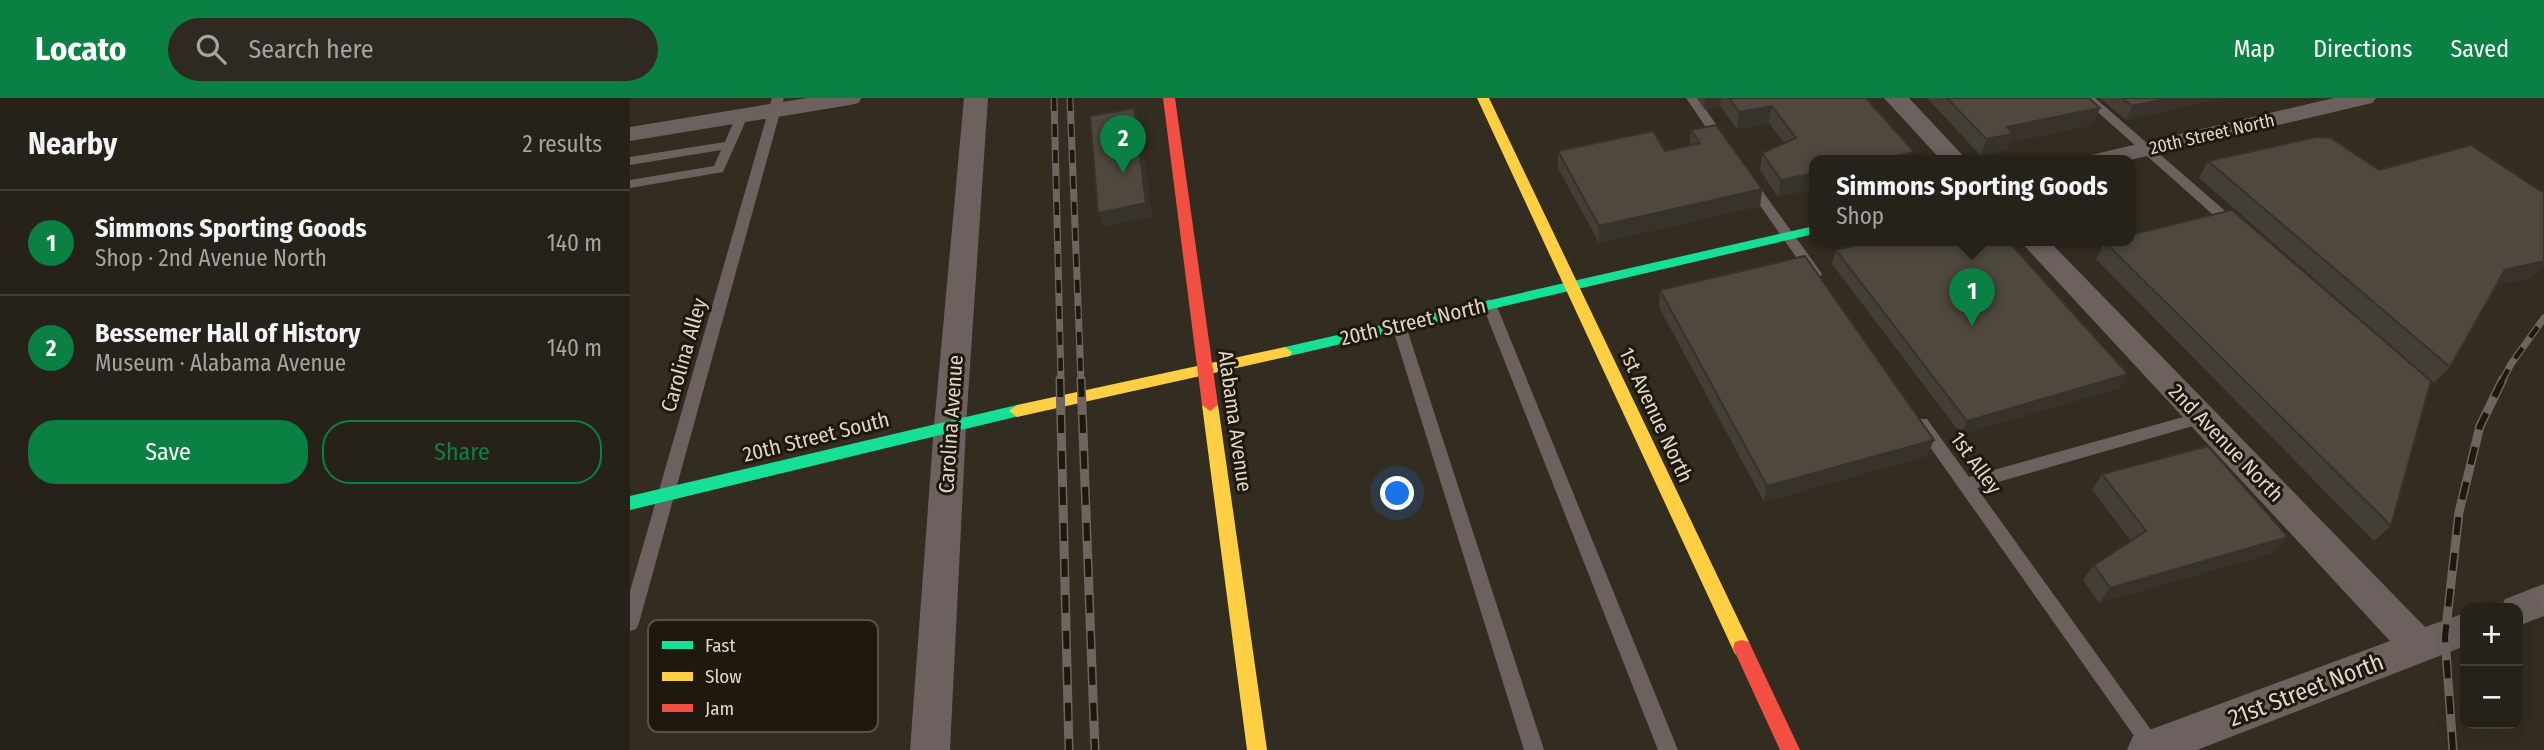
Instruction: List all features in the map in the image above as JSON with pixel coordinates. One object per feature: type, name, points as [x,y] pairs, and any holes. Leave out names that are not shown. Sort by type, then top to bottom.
[{"type":"street","points":[[631,136],[742,116],[776,104],[850,98]]},
{"type":"street","name":"Carolina Avenue","points":[[930,750],[950,426],[976,98]]},
{"type":"street","name":"Alabama Avenue","points":[[1169,98],[1257,750]]},
{"type":"street","name":"1st Avenue North","points":[[1483,98],[1790,750]]},
{"type":"street","points":[[1896,98],[1950,155]]},
{"type":"street","name":"20th Street North","points":[[2121,155],[2297,105],[2364,98]]},
{"type":"street","name":"20th Street North","points":[[1012,413],[1809,232]]},
{"type":"street","name":"2nd Avenue North","points":[[2038,246],[2419,646]]},
{"type":"street","name":"20th Street South","points":[[630,503],[1012,413]]},
{"type":"street","points":[[2523,608],[2544,600]]},
{"type":"street","name":"21st Street North","points":[[2151,749],[2460,631]]},
{"type":"lane","points":[[1692,98],[1828,293]]},
{"type":"lane","points":[[2088,98],[2240,231]]},
{"type":"lane","name":"Carolina Alley","points":[[630,623],[776,104]]},
{"type":"lane","points":[[630,184],[719,169],[742,116]]},
{"type":"lane","points":[[630,161],[729,145]]},
{"type":"lane","points":[[1489,304],[1668,750]]},
{"type":"lane","points":[[1399,326],[1534,750]]},
{"type":"lane","name":"1st Alley","points":[[1909,406],[2151,749]]},
{"type":"lane","points":[[1966,485],[2201,418]]},
{"type":"building","points":[[1729,98],[1866,98],[1914,152],[1900,155],[1809,155],[1809,174],[1781,180],[1762,153],[1796,138],[1772,106],[1739,112]]},
{"type":"building","points":[[1947,98],[2089,98],[2100,108],[2007,127],[2013,134],[1986,139]]},
{"type":"building","points":[[2122,98],[2170,98],[2132,106]]},
{"type":"building","points":[[1134,108],[1146,203],[1098,213],[1090,116]]},
{"type":"building","points":[[1716,125],[1762,189],[1599,226],[1558,151],[1653,131],[1665,151],[1700,143],[1691,130]]},
{"type":"building","points":[[2317,137],[2331,138],[2379,170],[2471,145],[2544,193],[2544,261],[2505,270],[2450,367],[2208,161]]},
{"type":"building","points":[[2232,210],[2431,381],[2391,526],[2109,246],[2135,246],[2135,234]]},
{"type":"building","points":[[1852,246],[2012,246],[2128,374],[1967,421],[1836,250]]},
{"type":"building","points":[[1805,256],[1934,440],[1767,486],[1660,290]]},
{"type":"building","points":[[2208,446],[2288,537],[2110,588],[2094,565],[2146,531],[2102,474]]},
{"type":"railway","points":[[1054,98],[1061,381]]},
{"type":"railway","points":[[1070,98],[1081,381]]},
{"type":"railway","points":[[2502,380],[2544,318]]},
{"type":"railway","points":[[1060,379],[1069,750]]},
{"type":"railway","points":[[1081,379],[1095,750]]},
{"type":"railway","points":[[2453,750],[2445,637],[2459,512],[2480,426],[2502,380]]},
{"type":"traffic: fast","points":[[1285,352],[1809,231]]},
{"type":"traffic: fast","points":[[630,503],[1017,411]]},
{"type":"traffic: slow","points":[[1483,98],[1742,648]]},
{"type":"traffic: slow","points":[[1017,411],[1285,352]]},
{"type":"traffic: slow","points":[[1210,405],[1257,750]]},
{"type":"traffic: jam","points":[[1169,98],[1210,405]]},
{"type":"traffic: jam","points":[[1742,648],[1790,750]]},
{"type":"place","name":"Bessemer Hall of History","points":[[1123,173]]},
{"type":"place","name":"Simmons Sporting Goods","points":[[1972,326]]}]
